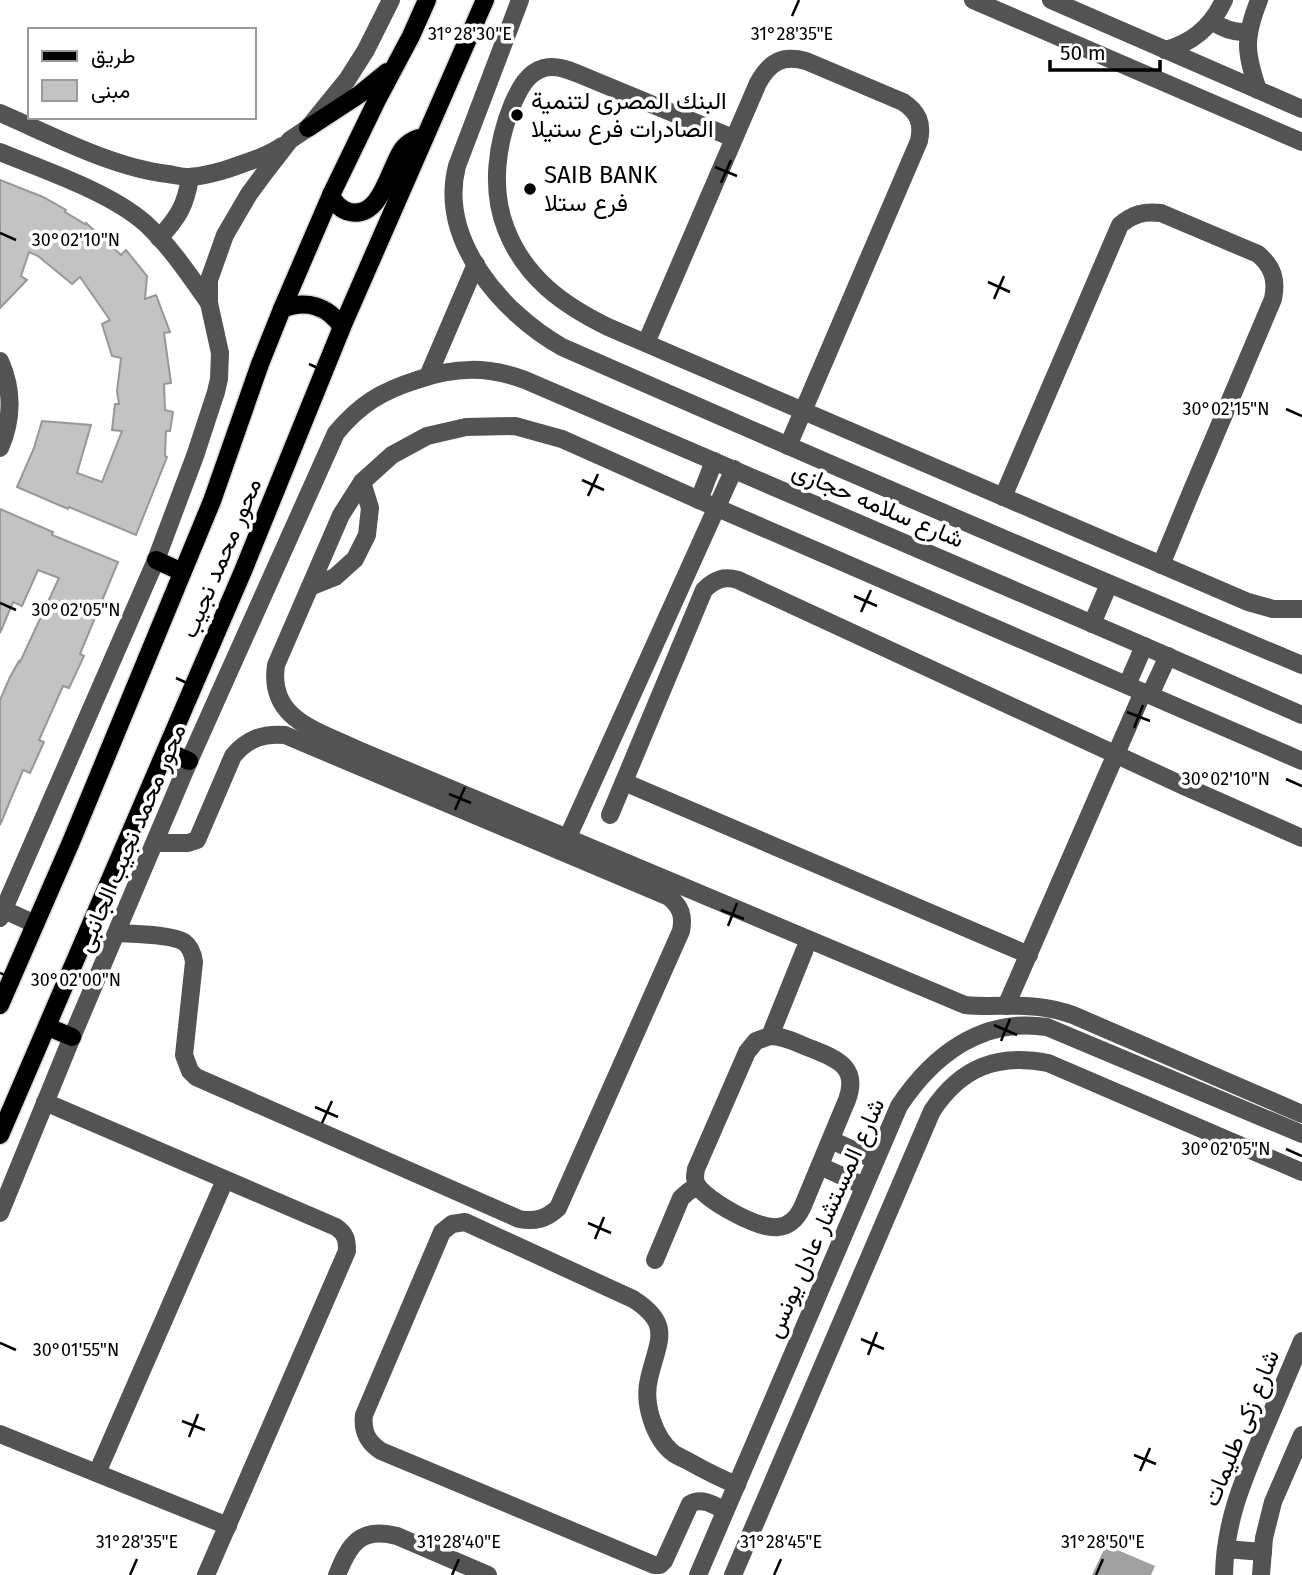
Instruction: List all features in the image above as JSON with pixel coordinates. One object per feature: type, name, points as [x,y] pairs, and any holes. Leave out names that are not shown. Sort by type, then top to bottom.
[{"type":"main road","name":"محور محمد نجيب","points":[[0,1005],[212,500],[282,309],[331,195],[426,0]]},
{"type":"main road","name":"محور محمد نجيب","points":[[0,1135],[243,571],[342,327],[485,0]]},
{"type":"main road","points":[[308,128],[360,94],[395,65]]},
{"type":"main road","points":[[331,195],[338,206],[349,212],[368,210],[377,201],[404,147],[413,140],[425,137]]},
{"type":"main road","points":[[282,309],[299,304],[316,306],[331,314],[342,327]]},
{"type":"main road","points":[[156,560],[182,572]]},
{"type":"main road","points":[[166,751],[189,761]]},
{"type":"main road","points":[[48,1027],[72,1037]]},
{"type":"street","points":[[0,113],[133,168],[190,177],[222,170],[274,152],[308,128],[347,80],[366,50],[391,0]]},
{"type":"street","points":[[428,376],[476,264],[455,214],[454,178],[520,0]]},
{"type":"street","points":[[974,0],[1302,142]]},
{"type":"street","points":[[1034,26],[1048,0],[1302,109]]},
{"type":"street","points":[[1165,50],[1191,40],[1212,21],[1224,0]]},
{"type":"street","points":[[1258,90],[1247,53],[1248,32],[1259,0]]},
{"type":"street","points":[[1212,21],[1225,29],[1248,32]]},
{"type":"street","points":[[646,343],[733,138],[764,72],[772,64],[783,59],[806,61],[913,108],[919,118],[919,141],[788,446]]},
{"type":"street","points":[[733,138],[581,75],[560,68],[544,68],[529,75],[520,89],[505,123],[499,146],[497,183],[499,206],[506,229],[519,254],[540,281],[557,298],[581,314],[1248,602],[1273,609],[1302,609]]},
{"type":"street","points":[[35,924],[1,912],[156,560],[195,456],[219,379],[220,353],[209,303],[209,280],[225,235],[249,194],[290,141]]},
{"type":"street","points":[[0,152],[114,202],[144,222],[184,268],[209,303]]},
{"type":"street","points":[[159,238],[182,209],[190,177]]},
{"type":"street","points":[[1003,497],[1120,225],[1138,213],[1161,214],[1258,254],[1272,269],[1275,279],[1273,299],[1161,565]]},
{"type":"street","name":"شارع سلامه حجازى","points":[[476,264],[500,299],[529,326],[562,347],[1302,665]]},
{"type":"street","points":[[0,360],[10,396],[10,416],[0,448]]},
{"type":"street","name":"شارع سلامه حجازى","points":[[428,376],[469,369],[511,375],[1302,715]]},
{"type":"street","name":"محور محمد نجيب الجانبى","points":[[0,1213],[189,761],[336,433],[371,399],[400,385],[428,376]]},
{"type":"street","points":[[1302,761],[562,439],[515,426],[466,427],[428,436],[392,455],[362,482],[341,515],[274,675],[278,696],[289,714],[297,721],[355,749],[965,1005],[1046,1007],[1073,1015],[1302,1114]]},
{"type":"street","points":[[699,500],[714,461]]},
{"type":"street","points":[[568,839],[734,469]]},
{"type":"street","points":[[310,587],[335,577],[355,559],[367,535],[370,508],[362,482]]},
{"type":"street","points":[[610,815],[704,590],[719,578],[729,578],[1302,838]]},
{"type":"street","points":[[1092,624],[1109,584]]},
{"type":"street","points":[[1006,1006],[1116,754],[1140,691],[1144,646]]},
{"type":"street","points":[[1140,691],[1168,656]]},
{"type":"street","points":[[117,933],[176,938],[187,944],[191,950],[194,962],[184,1055],[190,1071],[196,1077],[530,1221],[541,1220],[558,1208],[683,922],[677,904],[669,897],[285,736],[273,734],[250,740],[233,756],[197,839],[188,843],[155,843]]},
{"type":"street","points":[[624,782],[1028,955]]},
{"type":"street","points":[[770,1036],[805,949]]},
{"type":"street","name":"شارع المستشار عادل يونس","points":[[698,1575],[899,1106],[931,1065],[952,1049],[1000,1028],[1031,1024],[1047,1027],[1302,1134]]},
{"type":"street","points":[[770,1036],[784,1037],[834,1058],[842,1063],[848,1072],[850,1091],[831,1140],[797,1217],[789,1224],[779,1227],[768,1227],[737,1215],[719,1204],[698,1186],[695,1180],[696,1169],[747,1052],[756,1041],[770,1036]]},
{"type":"street","points":[[733,1575],[932,1111],[941,1097],[969,1072],[1008,1059],[1048,1063],[1302,1172]]},
{"type":"street","points":[[45,1102],[337,1227],[347,1238],[347,1251],[206,1575]]},
{"type":"street","points":[[888,1130],[918,1143]]},
{"type":"street","points":[[831,1140],[875,1160]]},
{"type":"street","points":[[820,1166],[864,1186]]},
{"type":"street","points":[[97,1473],[225,1180]]},
{"type":"street","points":[[655,1259],[681,1198],[698,1186]]},
{"type":"street","points":[[726,1511],[701,1501],[690,1504],[664,1561],[660,1565],[654,1565],[372,1445],[363,1426],[364,1415],[442,1232],[452,1224],[465,1222],[634,1299],[648,1308],[657,1323],[660,1340],[648,1381],[648,1407],[656,1432],[673,1453],[720,1479],[737,1485]]},
{"type":"street","name":"شارع زكى طليمات","points":[[1224,1575],[1229,1523],[1238,1491],[1302,1341]]},
{"type":"street","points":[[0,1434],[228,1526]]},
{"type":"street","points":[[1261,1575],[1264,1538],[1273,1502],[1302,1435]]},
{"type":"street","points":[[337,1575],[346,1552],[363,1536],[374,1533],[397,1536],[477,1573]]},
{"type":"street","points":[[1226,1549],[1263,1552]]},
{"type":"shaded area","points":[[1106,1545],[1155,1566],[1151,1575],[1092,1575]]},
{"type":"building","points":[[0,180],[43,197],[66,210],[65,212],[86,223],[121,255],[126,250],[147,276],[145,299],[156,295],[170,332],[164,333],[171,383],[164,384],[165,410],[173,412],[170,431],[166,431],[167,457],[136,535],[17,487],[42,421],[91,425],[77,473],[102,482],[122,431],[112,430],[115,404],[119,404],[117,391],[121,358],[112,356],[102,324],[110,320],[80,277],[72,284],[38,256],[29,252],[21,276],[27,280],[0,308]]},
{"type":"building","points":[[0,509],[53,532],[52,535],[118,562],[80,654],[84,656],[69,688],[63,686],[39,740],[44,742],[30,773],[23,770],[0,825],[0,700],[59,578],[38,570],[22,606],[13,602],[0,633]]},
{"type":"place","name":"البنك المصرى لتنمية الصادرات فرع ستيلا","points":[[517,115]]},
{"type":"place","name":"SAIB BANK فرع ستلا","points":[[530,189]]}]
